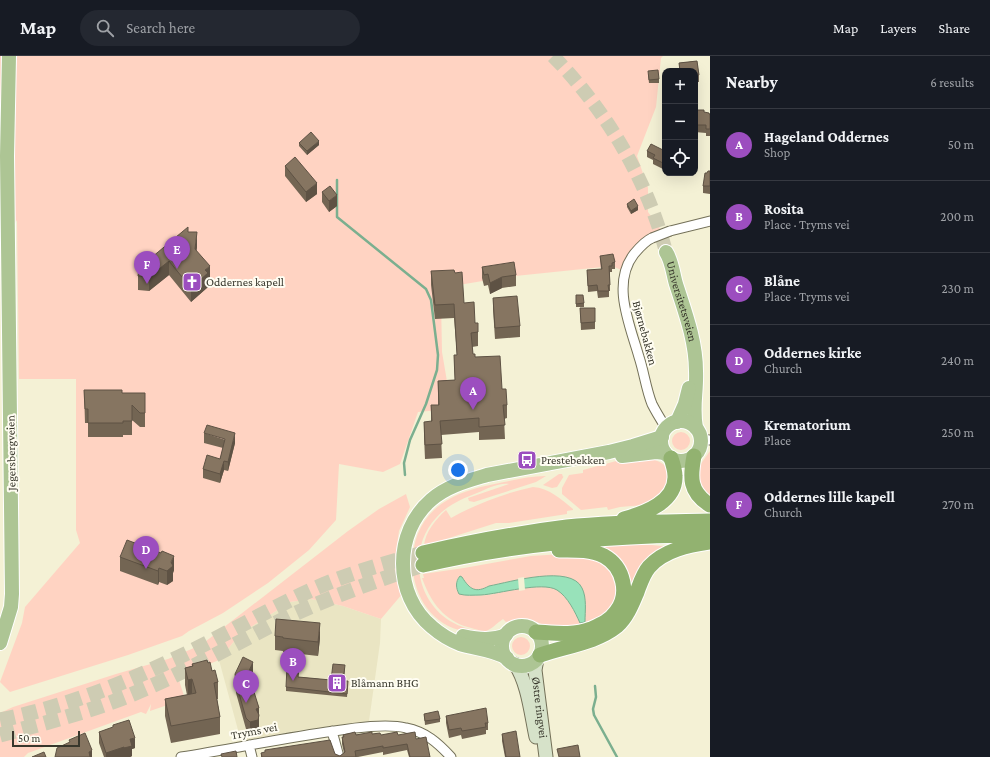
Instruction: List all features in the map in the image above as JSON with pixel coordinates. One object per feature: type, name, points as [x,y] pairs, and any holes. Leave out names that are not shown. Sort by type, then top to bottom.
[{"type":"highway","points":[[608,524],[656,506],[667,497],[675,483],[675,472],[668,455]]},
{"type":"highway","points":[[694,456],[691,469],[694,488],[701,499],[710,505]]},
{"type":"highway","points":[[710,521],[608,524],[567,527],[472,542],[423,559],[461,556],[551,542],[593,538],[710,535]]},
{"type":"highway","points":[[538,657],[588,641],[611,630],[622,621],[627,614],[645,574],[654,563],[665,555],[679,549],[710,542]]},
{"type":"highway","points":[[504,549],[572,550],[592,552],[606,557],[611,561],[616,566],[621,576],[624,591],[622,600],[616,613],[604,623],[590,630],[572,634],[536,632]]},
{"type":"main road","name":"Jegersbergveien","points":[[1,637],[11,607],[12,594],[7,163],[9,56]]},
{"type":"main road","name":"Universitetsveien","points":[[668,429],[687,397],[690,364],[684,329],[666,252],[690,331],[695,354],[696,371],[694,418],[702,436]]},
{"type":"main road","points":[[688,422],[702,436],[699,448],[694,456],[685,460],[675,460],[668,455],[656,452],[608,458],[481,483],[450,494],[439,501],[430,510],[418,526],[410,550],[410,579],[418,601],[430,616],[451,632],[463,636],[482,639],[500,638],[512,629],[520,627],[528,628],[536,632],[541,641],[542,648],[538,657],[527,665],[511,661],[496,652],[460,644],[448,638],[430,626],[417,610],[407,591],[404,580],[403,563],[406,539],[416,517],[425,506],[447,488],[467,480],[487,475],[609,452],[633,446],[668,429],[688,422]]},
{"type":"main road","points":[[668,429],[661,443],[668,455]]},
{"type":"main road","points":[[506,635],[503,644],[504,654],[511,661]]},
{"type":"main road","name":"Østre ringvei","points":[[538,657],[535,670],[546,757]]},
{"type":"main road","name":"Østre ringvei","points":[[511,661],[520,672],[524,684],[540,757]]},
{"type":"street","name":"Bjørnebakken","points":[[668,429],[652,404],[647,389],[628,322],[623,288],[624,278],[631,258],[638,249],[652,238],[670,231],[710,221]]},
{"type":"street","name":"Tryms vei","points":[[181,757],[281,738],[377,726],[405,727],[418,731],[431,737],[451,757]]},
{"type":"street","points":[[332,731],[338,757]]},
{"type":"street","points":[[249,745],[252,757]]},
{"type":"shaded area","points":[[0,56],[663,56],[661,58],[656,107],[637,156],[648,188],[648,212],[662,231],[631,261],[626,272],[612,266],[506,277],[453,286],[441,300],[442,352],[451,405],[461,408],[418,412],[400,464],[383,472],[339,464],[336,520],[309,550],[268,583],[223,613],[182,636],[128,655],[10,692],[0,682],[22,623],[25,607],[80,543],[76,530],[76,379],[19,379],[17,220],[14,225],[0,210]]},
{"type":"shaded area","points":[[677,432],[685,432],[690,437],[688,448],[685,450],[677,450],[672,445],[672,437]]},
{"type":"shaded area","points":[[710,451],[710,499],[700,488],[698,472],[700,465]]},
{"type":"shaded area","points":[[648,458],[665,466],[669,472],[669,478],[664,493],[644,505],[620,507],[608,510],[607,507],[581,510],[562,494],[562,488],[569,475],[583,473],[583,470],[620,460]]},
{"type":"shaded area","points":[[559,474],[562,474],[563,477],[564,476],[557,487],[552,488],[543,485]]},
{"type":"shaded area","points":[[546,476],[536,482],[474,502],[469,501],[468,498],[509,484],[493,486],[460,500],[440,513],[427,530],[421,544],[419,572],[423,587],[429,600],[438,611],[450,621],[466,628],[482,631],[464,626],[443,613],[437,607],[429,594],[422,578],[424,578],[423,574],[531,556],[563,554],[593,557],[615,572],[618,594],[606,615],[577,628],[546,626],[530,619],[523,618],[506,622],[503,619],[488,630],[477,633],[459,630],[442,622],[429,610],[419,595],[414,577],[413,559],[416,541],[423,524],[434,510],[442,504],[467,491],[530,477]],"holes":[[[462,577],[468,585],[477,590],[489,586],[536,577],[582,587],[585,600],[585,622],[580,623],[565,597],[558,590],[534,587],[488,595],[470,596],[464,595],[457,589],[456,583],[458,578]]]},
{"type":"shaded area","points":[[533,487],[544,489],[573,510],[567,511],[567,514],[509,523],[496,523],[424,546],[426,536],[432,526],[438,517],[446,510],[451,518],[470,508],[512,492]]},
{"type":"shaded area","points":[[406,494],[410,507],[399,531],[396,552],[403,593],[381,619],[343,606],[311,599],[290,602],[240,634],[219,660],[178,677],[185,699],[150,711],[151,704],[146,714],[141,712],[28,753],[24,757],[0,757],[0,713],[13,707],[168,659],[201,645],[348,531],[379,509]]},
{"type":"shaded area","points":[[619,545],[652,545],[669,547],[632,593],[599,547]]},
{"type":"shaded area","points":[[460,576],[468,585],[477,590],[489,586],[539,576],[566,577],[576,581],[584,592],[585,622],[580,623],[568,601],[557,590],[531,587],[481,595],[464,595],[459,594],[457,587],[457,580]]},
{"type":"shaded area","points":[[311,599],[343,606],[381,619],[380,643],[369,721],[295,731],[241,741],[219,660],[240,634],[290,602]]},
{"type":"shaded area","points":[[517,637],[525,637],[530,642],[528,653],[525,655],[517,655],[512,650],[512,642]]},
{"type":"pier","points":[[524,577],[525,590],[519,591],[518,578]]},
{"type":"building","points":[[697,61],[698,68],[680,68],[679,63]]},
{"type":"building","points":[[658,70],[659,79],[649,80],[648,71]]},
{"type":"building","points":[[698,110],[704,110],[704,112],[710,114],[710,129],[706,129],[706,125],[698,125]]},
{"type":"building","points":[[311,132],[319,141],[307,151],[299,143]]},
{"type":"building","points":[[651,144],[662,150],[662,162],[653,158],[655,155],[647,151]]},
{"type":"building","points":[[295,157],[317,183],[306,192],[285,166]]},
{"type":"building","points":[[710,171],[710,186],[703,186],[705,173]]},
{"type":"building","points":[[330,186],[337,195],[329,201],[322,192]]},
{"type":"building","points":[[634,199],[638,206],[631,211],[627,204]]},
{"type":"building","points":[[188,227],[188,232],[197,232],[195,249],[210,266],[205,270],[208,273],[191,288],[169,261],[149,277],[138,276],[139,268]]},
{"type":"building","points":[[613,254],[615,262],[612,263],[612,266],[609,266],[609,291],[598,291],[597,285],[588,286],[587,270],[602,269],[600,256]]},
{"type":"building","points":[[514,262],[516,275],[502,277],[490,283],[488,274],[484,275],[482,267]]},
{"type":"building","points":[[454,270],[455,273],[462,272],[464,303],[474,302],[475,323],[478,323],[478,332],[471,333],[473,354],[475,354],[475,357],[500,356],[502,389],[506,389],[507,405],[503,405],[505,425],[479,427],[479,418],[440,421],[442,444],[425,445],[424,422],[432,421],[431,405],[439,405],[438,381],[455,380],[454,355],[457,355],[454,304],[435,305],[431,271]]},
{"type":"building","points":[[576,295],[583,295],[584,303],[576,304]]},
{"type":"building","points":[[517,296],[520,326],[495,328],[493,298]]},
{"type":"building","points":[[580,308],[595,308],[595,322],[581,323]]},
{"type":"building","points":[[84,390],[122,390],[122,393],[145,393],[145,413],[140,413],[132,405],[132,421],[123,421],[123,423],[88,423],[88,409],[85,409]]},
{"type":"building","points":[[207,425],[235,433],[228,462],[224,461],[220,474],[203,469],[207,455],[220,459],[225,439],[204,433]]},
{"type":"building","points":[[127,540],[161,553],[162,551],[174,556],[171,562],[173,566],[167,571],[159,568],[158,571],[120,557]]},
{"type":"building","points":[[276,619],[320,623],[318,642],[275,636]]},
{"type":"building","points":[[243,657],[253,662],[248,673],[250,674],[250,679],[259,708],[256,709],[259,715],[258,720],[250,722],[246,718],[236,683],[235,674]]},
{"type":"building","points":[[207,660],[208,663],[210,662],[212,671],[215,670],[218,682],[214,683],[220,717],[171,726],[165,699],[196,693],[192,679],[188,680],[185,668],[193,666],[192,664]]},
{"type":"building","points":[[333,664],[345,665],[343,681],[348,681],[347,694],[286,687],[287,667],[299,668],[298,677],[331,680]]},
{"type":"building","points":[[486,708],[488,723],[485,723],[486,727],[462,731],[461,728],[449,730],[446,716]]},
{"type":"building","points":[[438,711],[440,719],[425,721],[424,714]]},
{"type":"building","points":[[129,720],[135,738],[130,739],[132,746],[106,753],[99,732],[113,727],[113,725]]},
{"type":"building","points":[[516,731],[520,757],[506,757],[502,734]]},
{"type":"building","points":[[355,732],[356,735],[372,732],[372,734],[380,733],[381,735],[397,732],[398,735],[415,732],[416,739],[426,737],[430,757],[410,757],[407,744],[383,748],[383,746],[355,751],[356,757],[262,757],[261,753],[265,752],[265,750],[330,740],[335,754],[340,756],[345,752],[342,737],[344,737],[343,735]]},
{"type":"building","points":[[85,733],[92,750],[89,752],[90,757],[55,757],[57,748],[70,742],[69,740]]},
{"type":"building","points":[[578,745],[580,757],[559,757],[557,749]]},
{"type":"building","points":[[236,751],[237,757],[222,757],[221,754]]},
{"type":"building","points":[[44,752],[46,757],[32,757]]},
{"type":"waterway","name":"Prestebekken","points":[[337,180],[337,217],[426,289],[431,300],[438,355],[437,370],[426,404],[410,440],[404,463],[405,475]]},
{"type":"waterway","name":"Prestebekken","points":[[595,686],[596,697],[593,709],[594,715],[617,757]]},
{"type":"tunnel","points":[[553,56],[590,99],[607,122],[622,147],[648,198],[666,252]]},
{"type":"tunnel","points":[[0,720],[44,710],[107,689],[188,653],[325,584],[386,563],[423,553]]},
{"type":"tunnel","points":[[0,735],[84,712],[133,694],[193,667],[290,616],[389,576],[423,565]]},
{"type":"place","name":"Krematorium","points":[[177,269]]},
{"type":"place","name":"Oddernes kapell","points":[[192,282]]},
{"type":"place","name":"Oddernes lille kapell","points":[[147,284]]},
{"type":"place","name":"Hageland Oddernes","points":[[473,410]]},
{"type":"place","name":"Prestebekken","points":[[527,460]]},
{"type":"place","name":"Oddernes kirke","points":[[146,569]]},
{"type":"place","name":"Rosita","points":[[293,681]]},
{"type":"place","name":"Blåmann BHG","points":[[337,683]]},
{"type":"place","name":"Blåne","points":[[246,703]]}]
